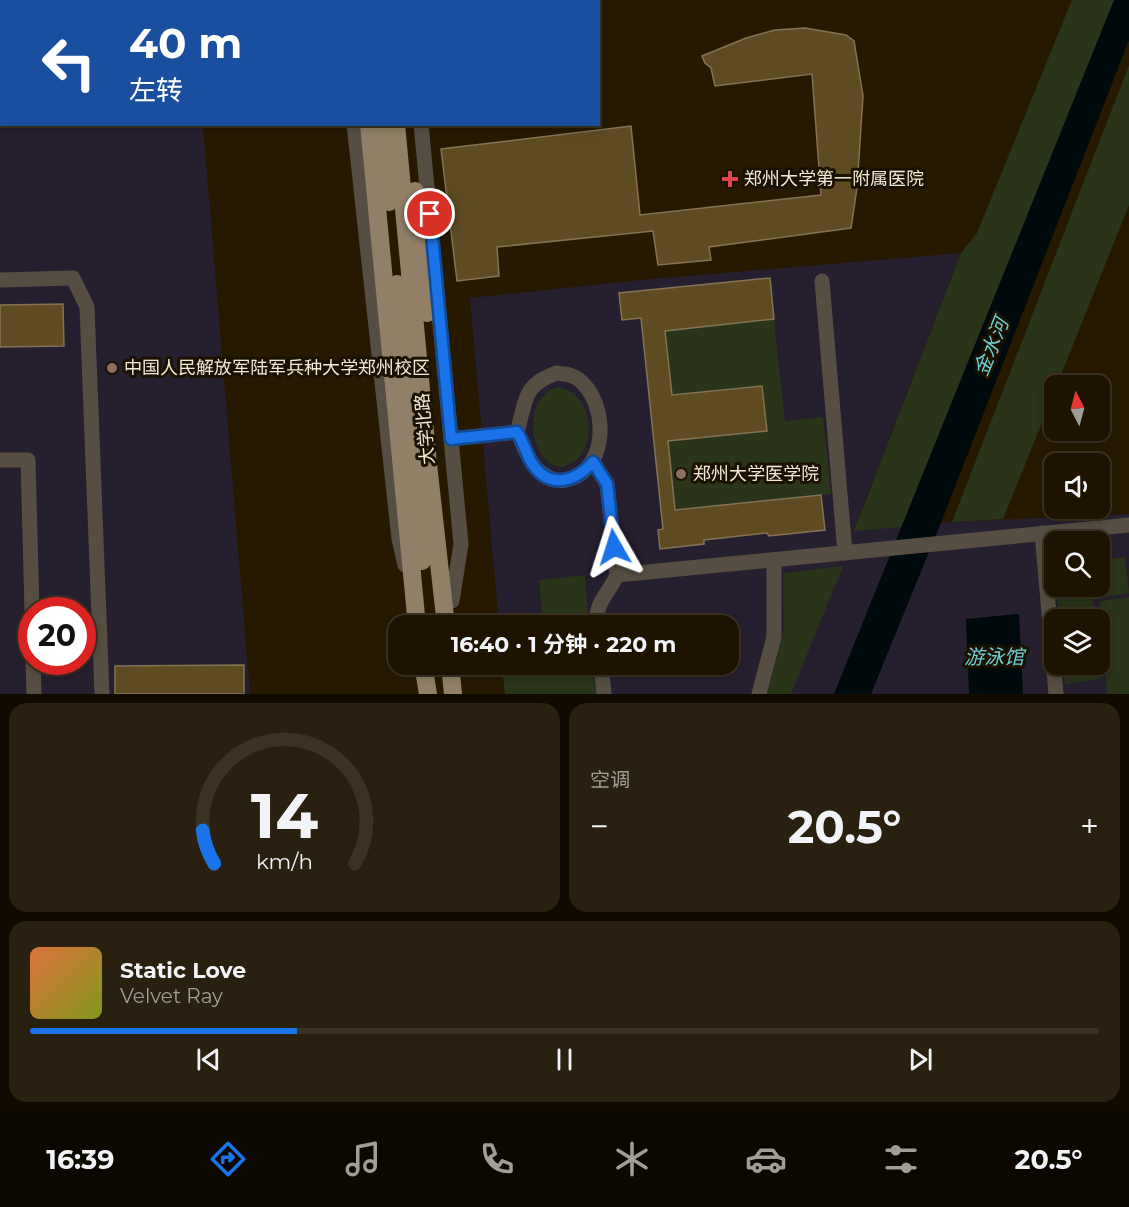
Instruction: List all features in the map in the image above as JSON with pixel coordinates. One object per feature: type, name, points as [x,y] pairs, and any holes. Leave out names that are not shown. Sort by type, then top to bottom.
[{"type":"main road","points":[[369,126],[415,615]]},
{"type":"main road","name":"大学北路","points":[[381,126],[421,465],[444,615]]},
{"type":"main road","name":"大学北路","points":[[396,126],[421,465],[427,615]]},
{"type":"main road","points":[[408,126],[453,615]]},
{"type":"main road","points":[[426,675],[430,694]]},
{"type":"main road","points":[[429,675],[430,694]]},
{"type":"main road","points":[[453,675],[454,694]]},
{"type":"street","points":[[354,126],[399,539],[413,603]]},
{"type":"street","points":[[421,126],[461,544],[452,601]]},
{"type":"street","points":[[0,280],[73,278],[87,307],[102,694]]},
{"type":"street","points":[[822,281],[852,552]]},
{"type":"street","points":[[557,374],[570,375],[580,382],[594,401],[600,432],[598,450],[593,462],[584,473],[574,478],[561,481],[549,478],[537,470],[517,432],[522,418],[523,403],[530,390],[545,377],[557,374]]},
{"type":"street","points":[[451,439],[517,432]]},
{"type":"street","points":[[0,460],[28,460],[32,597]]},
{"type":"street","points":[[593,462],[607,484],[617,575],[597,606],[597,615]]},
{"type":"street","points":[[617,575],[1129,525]]},
{"type":"street","points":[[1042,533],[1056,694]]},
{"type":"street","points":[[759,694],[774,637],[774,560]]},
{"type":"street","points":[[33,675],[34,694]]},
{"type":"street","points":[[602,675],[604,694]]},
{"type":"shaded area","name":"中国人民解放军陆军兵种大学郑州校区","points":[[0,126],[203,126],[250,694],[0,694]]},
{"type":"shaded area","name":"郑州大学医学院","points":[[961,253],[854,530],[1044,518],[1110,519],[1110,515],[1129,514],[1129,694],[505,694],[503,675],[739,675],[739,615],[498,615],[470,298],[641,280]]},
{"type":"green space","points":[[1072,0],[1115,0],[903,527],[854,531],[961,253],[977,233]]},
{"type":"green space","points":[[1129,65],[1129,205],[1061,375],[1044,375],[1044,418],[1003,519],[952,522]]},
{"type":"green space","points":[[774,319],[785,421],[823,417],[831,494],[675,510],[668,441],[767,430],[762,386],[672,395],[665,331]]},
{"type":"green space","points":[[558,387],[570,392],[580,400],[589,426],[588,439],[583,452],[574,461],[561,467],[545,459],[539,451],[533,430],[536,408],[541,399]]},
{"type":"green space","points":[[1125,557],[1129,593],[1110,596],[1110,559]]},
{"type":"green space","points":[[843,566],[791,694],[767,694],[784,629],[783,573]]},
{"type":"green space","points":[[585,575],[588,615],[542,615],[539,580]]},
{"type":"green space","points":[[1057,597],[1105,597],[1093,599],[1094,609],[1058,609]]},
{"type":"green space","points":[[1129,597],[1129,694],[1107,694],[1106,675],[1110,675],[1110,609],[1101,609],[1100,601]]},
{"type":"green space","points":[[503,675],[594,675],[596,694],[505,694]]},
{"type":"green space","points":[[1064,675],[1102,675],[1102,679],[1065,684]]},
{"type":"water","name":"金水河","points":[[1114,0],[1129,0],[1129,40],[942,520],[871,694],[834,694]]},
{"type":"water","name":"游泳馆","points":[[1019,614],[1023,694],[969,694],[966,619]]},
{"type":"building","points":[[805,28],[846,35],[854,41],[863,96],[857,188],[851,228],[709,247],[711,260],[658,265],[653,231],[497,247],[499,276],[457,281],[441,149],[631,126],[640,215],[821,195],[812,74],[715,86],[711,68],[702,56],[746,38],[775,30]]},
{"type":"building","points":[[770,278],[774,319],[665,331],[672,395],[762,386],[767,431],[668,441],[675,510],[821,495],[825,530],[704,540],[704,544],[660,549],[658,530],[663,529],[641,318],[622,320],[619,293]]},
{"type":"building","points":[[63,304],[64,346],[0,347],[0,305]]},
{"type":"building","points":[[244,665],[244,694],[115,694],[115,666]]},
{"type":"place","name":"郑州大学第一附属医院","points":[[730,179]]},
{"type":"place","name":"中国人民解放军陆军兵种大学郑州校区","points":[[112,368]]},
{"type":"place","name":"郑州大学医学院","points":[[681,474]]},
{"type":"route","points":[[430,214],[451,439],[517,432],[537,470],[549,478],[561,481],[584,473],[593,462],[602,472],[607,484],[614,547]]}]
